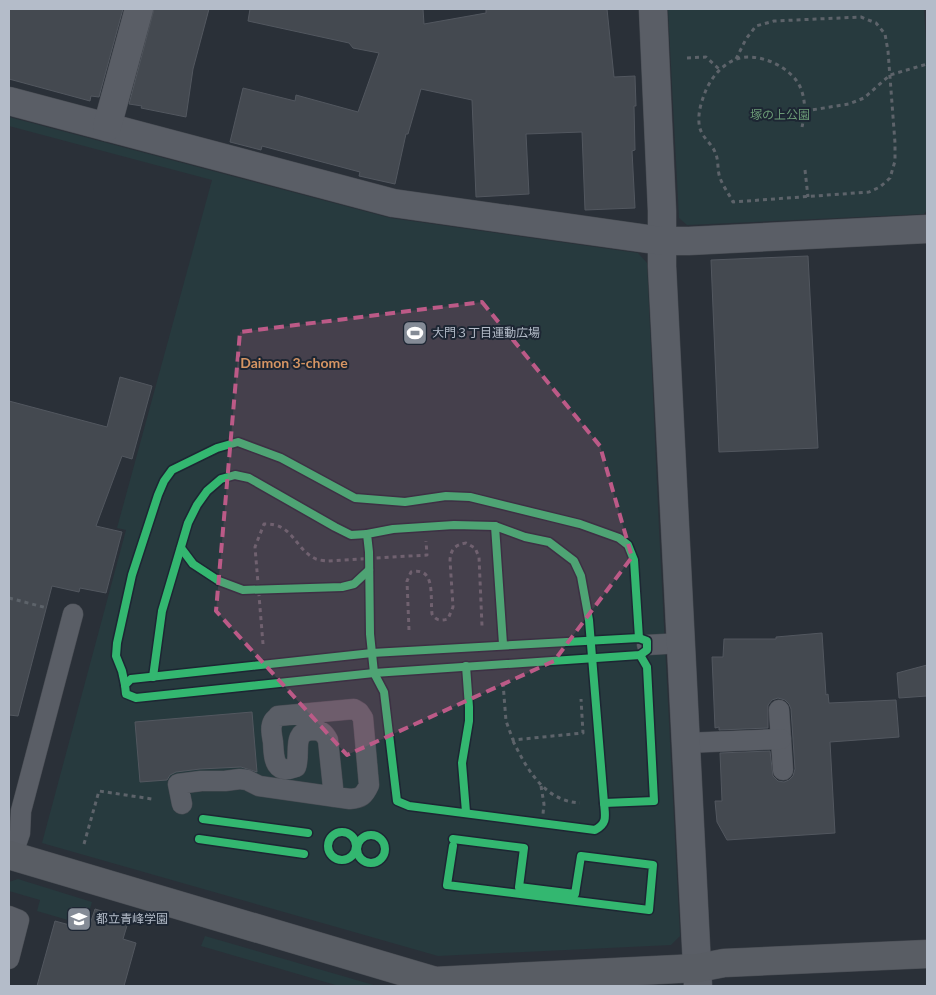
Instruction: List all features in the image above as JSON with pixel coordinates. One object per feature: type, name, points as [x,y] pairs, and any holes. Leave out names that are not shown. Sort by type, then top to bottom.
[{"type":"street","points":[[107,128],[139,9]]},
{"type":"street","points":[[653,9],[685,743],[698,977]]},
{"type":"street","points":[[9,101],[393,203],[662,241],[927,229]]},
{"type":"street","points":[[11,856],[435,984],[698,977],[724,963],[927,954]]},
{"type":"lane","points":[[11,856],[20,833],[21,811],[73,614]]},
{"type":"lane","points":[[647,645],[682,643]]},
{"type":"lane","points":[[182,804],[178,784],[201,781],[247,780],[259,786],[350,799],[360,798],[369,785],[363,718],[354,709],[278,716],[273,721],[271,727],[276,765],[289,769],[296,766],[299,760],[298,742],[300,734],[318,730],[324,733],[328,740],[334,796]]},
{"type":"lane","points":[[779,710],[783,770]]},
{"type":"lane","points":[[685,743],[781,739]]},
{"type":"lane","points":[[9,916],[19,920],[9,959]]},
{"type":"path","points":[[736,59],[746,39],[756,26],[774,21],[861,17],[876,24],[886,34],[895,161],[890,178],[880,187],[869,192],[733,202],[720,178],[715,151],[704,139],[699,123],[701,102],[708,85],[719,69],[736,59],[756,58],[774,63],[791,73],[801,89],[805,111],[802,127]]},
{"type":"path","points":[[805,111],[849,104],[864,98],[890,75],[927,64]]},
{"type":"path","points":[[805,170],[808,197]]},
{"type":"path","points":[[263,644],[255,591],[255,548],[264,524],[281,526],[288,531],[305,551],[316,559],[328,561],[427,555],[426,541]]},
{"type":"path","points":[[409,630],[408,576],[411,572],[416,571],[422,571],[426,574],[429,580],[432,614],[438,620],[448,619],[453,607],[451,552],[455,546],[466,543],[474,548],[479,557],[482,626]]},
{"type":"path","points":[[369,552],[369,570]]},
{"type":"path","points":[[255,591],[268,590]]},
{"type":"path","points":[[9,598],[73,614]]},
{"type":"path","points":[[503,683],[506,721],[522,758],[541,786],[560,799],[571,803],[580,803]]},
{"type":"path","points":[[513,740],[583,733],[581,699]]},
{"type":"path","points":[[541,786],[544,804],[543,814]]},
{"type":"path","points":[[74,875],[99,791],[182,804]]},
{"type":"highlighted area","points":[[482,302],[600,446],[632,557],[554,661],[347,755],[216,611],[240,332]]},
{"type":"green space","name":"塚の上公園","points":[[668,9],[924,9],[927,57],[927,210],[924,214],[687,225],[679,218]]},
{"type":"green space","points":[[9,117],[390,218],[638,253],[647,263],[680,936],[671,945],[438,956],[42,843],[126,530],[117,528],[212,180],[9,126]]},
{"type":"green space","points":[[18,879],[92,902],[85,925],[37,911],[40,900],[9,891],[9,882]]},
{"type":"green space","points":[[205,936],[377,986],[339,986],[201,946]]},
{"type":"building","points":[[9,9],[123,9],[99,97],[91,96],[90,101],[9,79]]},
{"type":"building","points":[[154,9],[209,9],[193,69],[186,117],[129,104]]},
{"type":"building","points":[[250,9],[423,9],[424,24],[486,13],[486,9],[607,9],[614,77],[635,76],[635,150],[632,151],[635,208],[585,210],[582,132],[526,134],[529,194],[476,197],[472,100],[421,89],[408,134],[406,134],[395,184],[359,176],[360,172],[262,146],[261,150],[230,142],[243,88],[295,101],[296,95],[358,112],[379,53],[353,48],[349,43],[248,21]]},
{"type":"building","points":[[808,256],[818,448],[719,452],[711,260]]},
{"type":"building","points":[[120,377],[152,386],[132,459],[122,456],[96,526],[122,532],[106,593],[80,588],[79,592],[52,586],[18,716],[9,715],[9,401],[107,427]]},
{"type":"building","points":[[822,633],[826,695],[828,694],[829,703],[896,700],[899,737],[830,742],[835,833],[727,840],[717,822],[715,801],[722,801],[720,753],[770,751],[773,776],[778,781],[784,782],[789,780],[793,776],[795,769],[791,709],[785,700],[778,698],[772,700],[768,705],[768,728],[719,730],[719,727],[715,728],[712,657],[723,657],[724,639],[776,639],[776,637]]},
{"type":"building","points":[[927,665],[927,696],[899,698],[897,673]]},
{"type":"building","points":[[252,712],[257,772],[241,767],[200,769],[176,772],[170,775],[167,780],[140,782],[135,722]]},
{"type":"building","points":[[95,909],[129,919],[123,939],[136,943],[124,986],[37,986],[55,921],[88,930]]},
{"type":"cycle path","points":[[125,685],[116,656],[117,643],[132,575],[164,481],[172,470],[217,448],[238,442],[281,458],[355,498],[405,502],[446,496],[470,497],[580,524],[619,538],[628,545],[634,560],[639,638]]},
{"type":"cycle path","points":[[153,677],[162,611],[188,523],[207,491],[221,479],[235,475],[249,478],[351,535],[367,534]]},
{"type":"cycle path","points":[[454,525],[495,526],[525,537],[549,542],[574,561],[581,576],[589,620],[605,812],[604,822],[595,830],[409,806],[397,801],[384,692],[374,673],[370,634],[367,534],[393,529],[454,525]]},
{"type":"cycle path","points":[[495,526],[503,644]]},
{"type":"cycle path","points":[[181,548],[193,564],[219,581],[243,590],[342,587],[354,584],[369,570]]},
{"type":"cycle path","points":[[639,638],[647,641],[647,650],[640,655],[374,673],[136,698],[126,694],[125,685],[131,679],[372,653],[639,638]]},
{"type":"cycle path","points":[[604,803],[654,801],[647,667],[640,655]]},
{"type":"cycle path","points":[[466,666],[469,721],[462,763],[466,812]]},
{"type":"cycle path","points":[[203,819],[308,833]]},
{"type":"cycle path","points":[[342,832],[352,836],[356,846],[352,856],[342,860],[332,856],[328,846],[332,836],[342,832]]},
{"type":"cycle path","points":[[371,835],[381,839],[385,849],[381,859],[371,863],[361,859],[357,849],[361,839],[371,835]]},
{"type":"cycle path","points":[[199,839],[304,854]]},
{"type":"cycle path","points":[[453,839],[524,848],[519,887],[575,894],[581,856],[653,865],[649,910],[447,885],[453,846]]},
{"type":"place","name":"大門３丁目運動広場","points":[[415,333]]},
{"type":"place","name":"都立青峰学園","points":[[79,919]]},
{"type":"district","name":"Daimon 3-chome","points":[[294,363]]}]
